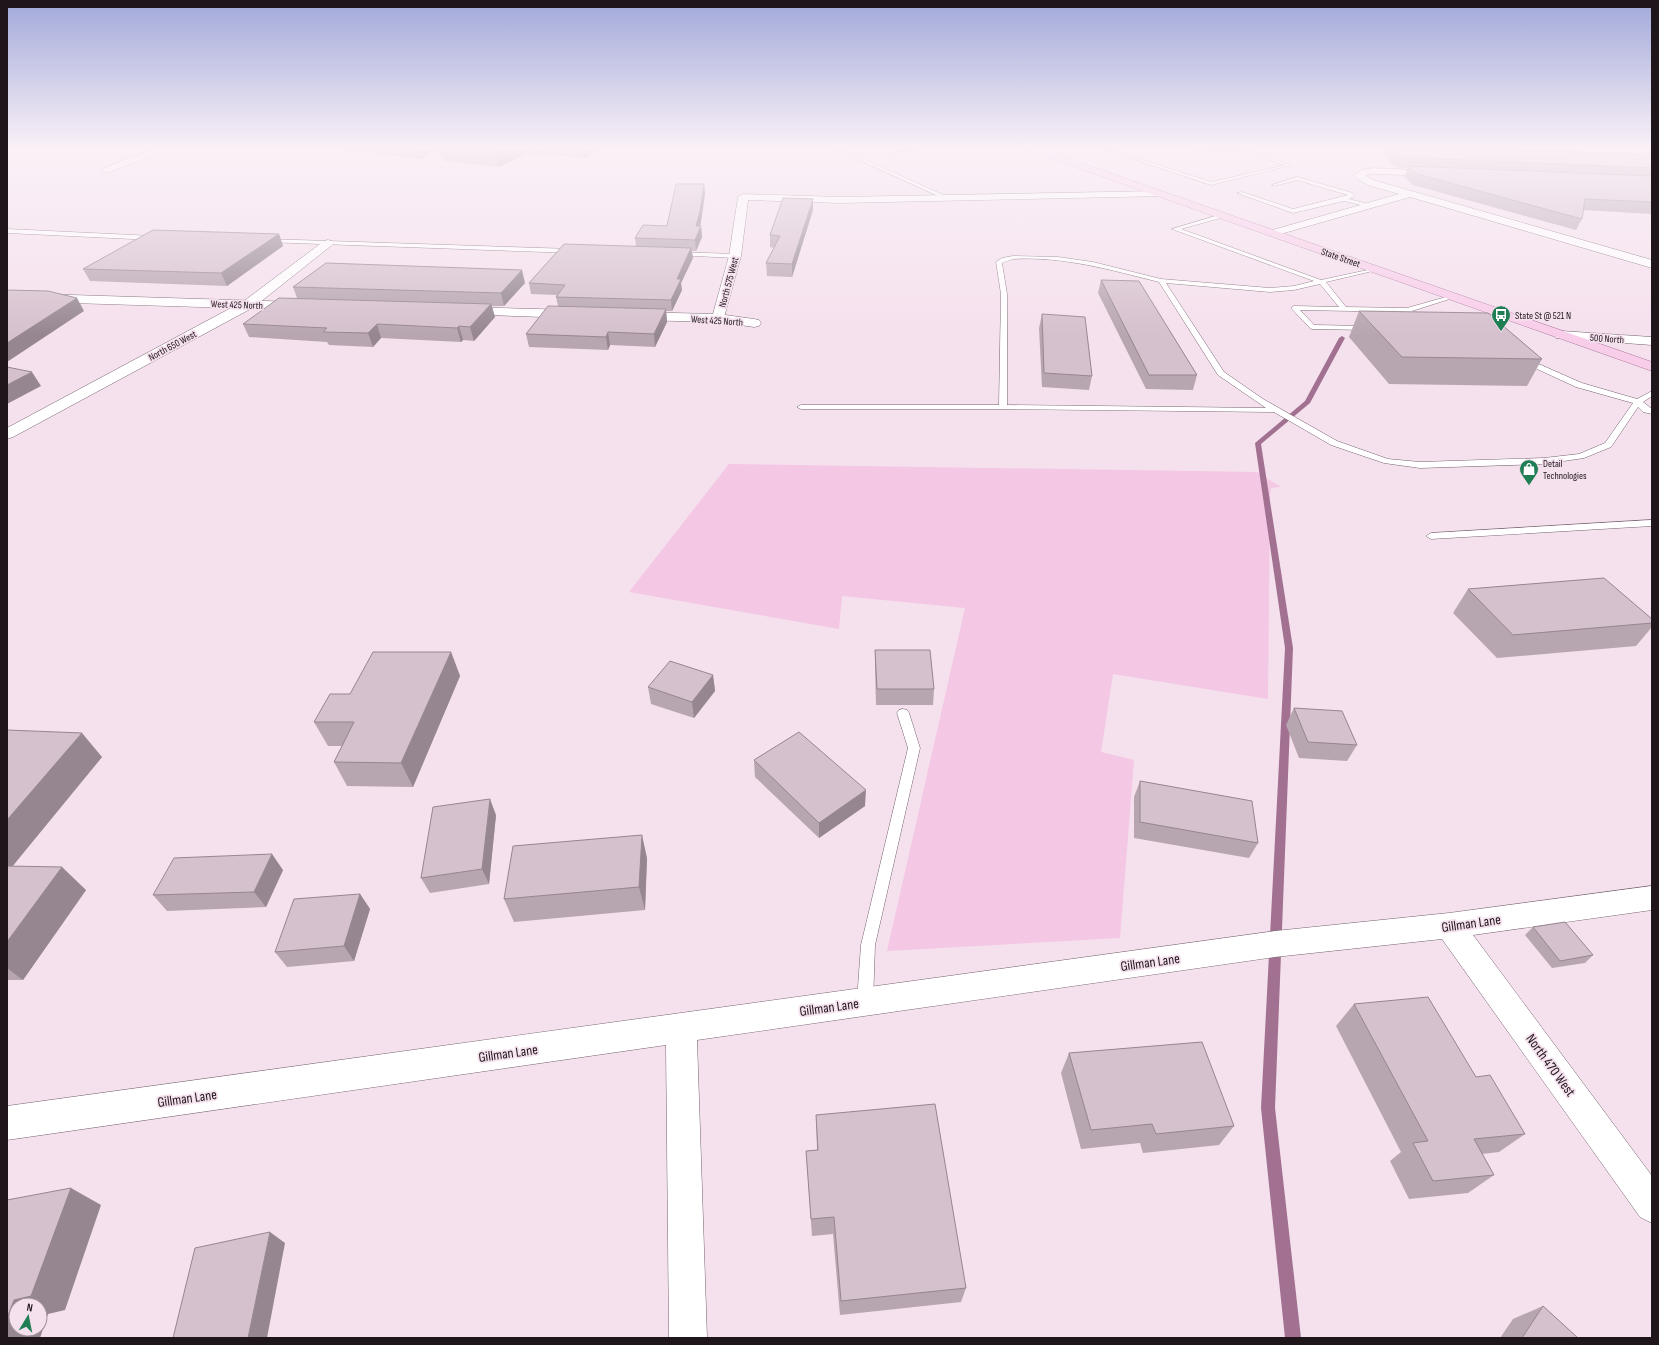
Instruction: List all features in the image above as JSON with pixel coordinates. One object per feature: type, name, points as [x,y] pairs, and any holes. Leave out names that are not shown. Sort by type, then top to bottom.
[{"type":"main road","name":"State Street","points":[[1207,211],[1652,367]]},
{"type":"street","name":"North 575 West","points":[[718,318],[735,256],[741,211]]},
{"type":"street","points":[[1273,234],[1350,211]]},
{"type":"street","points":[[1467,211],[1652,264]]},
{"type":"street","name":"North 650 West","points":[[7,434],[249,304],[328,243]]},
{"type":"street","name":"West 425 North","points":[[7,297],[312,306]]},
{"type":"street","points":[[448,310],[583,314]]},
{"type":"street","name":"West 425 North","points":[[622,316],[718,318],[754,323]]},
{"type":"street","name":"500 North","points":[[1561,335],[1652,341]]},
{"type":"street","name":"Gillman Lane","points":[[7,1123],[1275,944],[1449,926],[1652,898]]},
{"type":"street","name":"North 470 West","points":[[1449,926],[1652,1205]]},
{"type":"street","points":[[681,1028],[688,1338]]},
{"type":"lane","points":[[1222,216],[1175,229],[1322,282],[1345,310]]},
{"type":"lane","points":[[7,231],[163,238]]},
{"type":"lane","points":[[257,241],[580,251]]},
{"type":"lane","points":[[672,254],[735,256]]},
{"type":"lane","points":[[1003,407],[1004,294],[999,262],[1005,258],[1036,257],[1077,260],[1162,281],[1270,290],[1294,288],[1375,269]]},
{"type":"lane","points":[[1162,281],[1221,373],[1260,401],[1334,443],[1387,461],[1420,465],[1544,461],[1581,456],[1608,445],[1638,402],[1652,393]]},
{"type":"lane","points":[[1375,328],[1312,327],[1294,308],[1407,310],[1453,297]]},
{"type":"lane","points":[[1407,310],[1424,324]]},
{"type":"lane","points":[[1519,355],[1525,360],[1579,385],[1638,402],[1646,410],[1652,412]]},
{"type":"lane","points":[[801,407],[1003,407],[1277,410]]},
{"type":"lane","points":[[1431,536],[1652,523]]},
{"type":"lane","points":[[865,1002],[868,945],[914,748],[903,713]]},
{"type":"shaded area","points":[[729,464],[1257,472],[1281,487],[1271,488],[1270,495],[1268,699],[1113,674],[1101,752],[1134,760],[1120,938],[887,951],[965,608],[842,596],[839,629],[629,592]]},
{"type":"building","points":[[670,211],[700,211],[696,226],[701,226],[695,240],[635,238],[643,225],[667,226]]},
{"type":"building","points":[[779,211],[809,211],[792,264],[766,263],[780,236],[770,235]]},
{"type":"building","points":[[1552,211],[1583,211],[1582,219]]},
{"type":"building","points":[[153,230],[279,234],[221,273],[83,269]]},
{"type":"building","points":[[564,244],[691,248],[677,279],[681,279],[671,300],[556,297],[565,285],[529,283]]},
{"type":"building","points":[[326,263],[522,270],[501,293],[293,287]]},
{"type":"building","points":[[1101,280],[1139,281],[1197,375],[1149,375]]},
{"type":"building","points":[[7,290],[48,291],[77,298],[7,343]]},
{"type":"building","points":[[279,298],[491,304],[470,327],[459,326],[457,328],[377,324],[368,333],[323,332],[327,328],[243,324]]},
{"type":"building","points":[[548,306],[666,309],[654,334],[608,332],[606,337],[526,334]]},
{"type":"building","points":[[1359,311],[1488,313],[1542,359],[1402,357]]},
{"type":"building","points":[[1042,314],[1085,317],[1092,376],[1044,373]]},
{"type":"building","points":[[7,367],[32,372],[7,385]]},
{"type":"building","points":[[1604,578],[1652,619],[1652,623],[1513,635],[1468,589]]},
{"type":"building","points":[[875,650],[930,650],[934,689],[877,689]]},
{"type":"building","points":[[373,652],[451,652],[401,763],[334,762],[354,722],[314,722],[330,694],[350,694]]},
{"type":"building","points":[[670,661],[713,675],[692,702],[648,687]]},
{"type":"building","points":[[1294,708],[1342,711],[1357,745],[1308,742]]},
{"type":"building","points":[[7,730],[82,733],[7,820]]},
{"type":"building","points":[[799,732],[866,790],[819,823],[754,760]]},
{"type":"building","points":[[1140,781],[1252,801],[1258,843],[1140,822]]},
{"type":"building","points":[[490,799],[482,869],[421,878],[433,807]]},
{"type":"building","points":[[642,835],[639,887],[504,899],[513,846]]},
{"type":"building","points":[[272,854],[254,892],[153,895],[174,858]]},
{"type":"building","points":[[7,866],[62,867],[7,942]]},
{"type":"building","points":[[360,894],[344,946],[275,952],[294,899]]},
{"type":"building","points":[[1565,922],[1593,955],[1560,961],[1533,927]]},
{"type":"building","points":[[1428,997],[1476,1077],[1490,1075],[1525,1134],[1474,1139],[1494,1175],[1433,1181],[1413,1143],[1428,1141],[1354,1004]]},
{"type":"building","points":[[1202,1042],[1234,1126],[1156,1134],[1152,1124],[1091,1130],[1069,1053]]},
{"type":"building","points":[[935,1104],[966,1288],[841,1301],[834,1217],[811,1219],[806,1151],[818,1150],[816,1115]]},
{"type":"building","points":[[71,1188],[31,1296],[8,1297],[7,1318],[7,1200]]},
{"type":"building","points":[[270,1232],[248,1338],[173,1338],[195,1248]]},
{"type":"building","points":[[1543,1306],[1578,1338],[1522,1338]]},
{"type":"waterway","points":[[1293,1338],[1268,1108],[1289,648],[1258,443],[1308,402],[1342,338]]},
{"type":"place","name":"State St @ 521 N","points":[[1501,332]]},
{"type":"place","name":"Detail Technologies","points":[[1529,486]]}]
